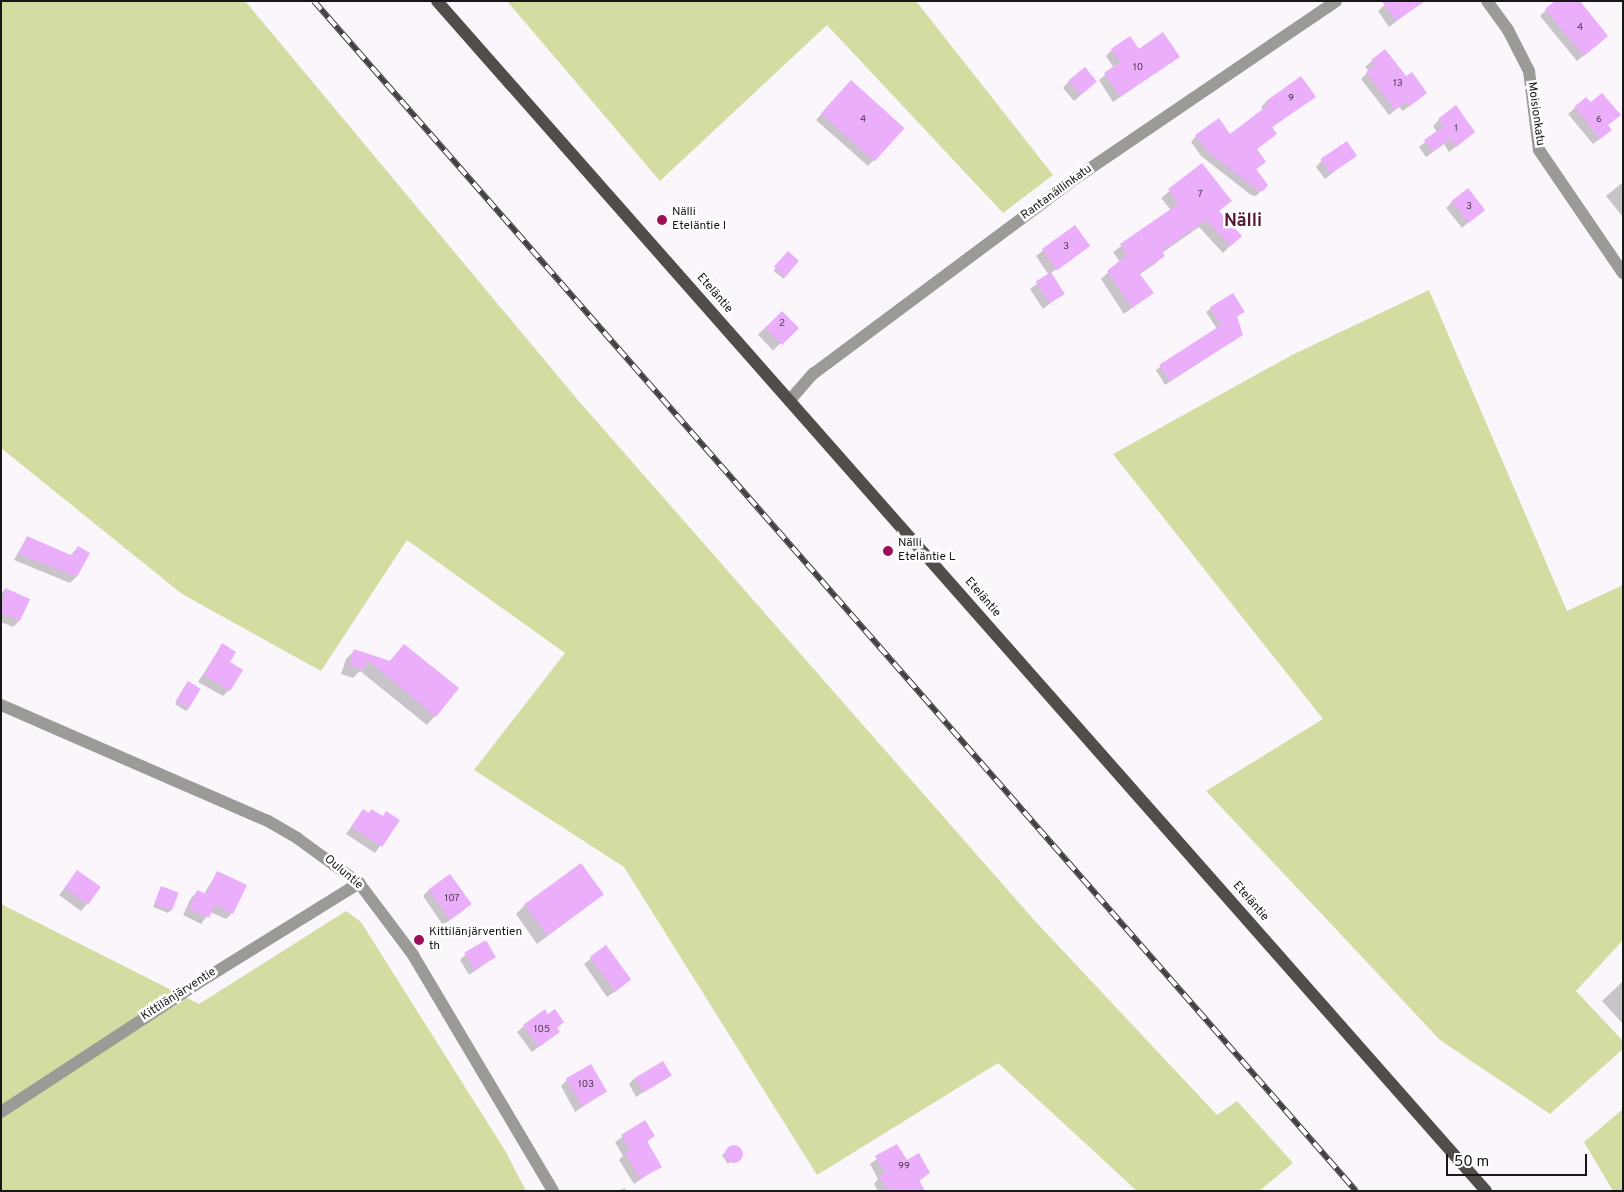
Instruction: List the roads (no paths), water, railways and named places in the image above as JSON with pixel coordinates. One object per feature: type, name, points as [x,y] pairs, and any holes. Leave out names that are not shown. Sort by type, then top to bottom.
[{"type":"main road","name":"Eteläntie","points":[[437,1],[1486,1191]]},
{"type":"street","name":"Rantanällinkatu","points":[[790,400],[813,374],[1073,180],[1336,1]]},
{"type":"street","name":"Moisionkatu","points":[[1487,1],[1508,30],[1529,71],[1539,150],[1623,273]]},
{"type":"street","name":"Ouluntie","points":[[1,705],[268,821],[304,842],[360,883],[413,955],[553,1191]]},
{"type":"street","name":"Kittilänjärventie","points":[[1,1112],[260,943],[360,883]]},
{"type":"railway","points":[[314,1],[1356,1191]]},
{"type":"place","name":"Nälli Eteläntie I","points":[[662,220]]},
{"type":"place","name":"Nälli Eteläntie L","points":[[888,551]]},
{"type":"place","name":"Kittilänjärventien th","points":[[419,940]]},
{"type":"district","name":"Nälli","points":[[1243,222]]}]
